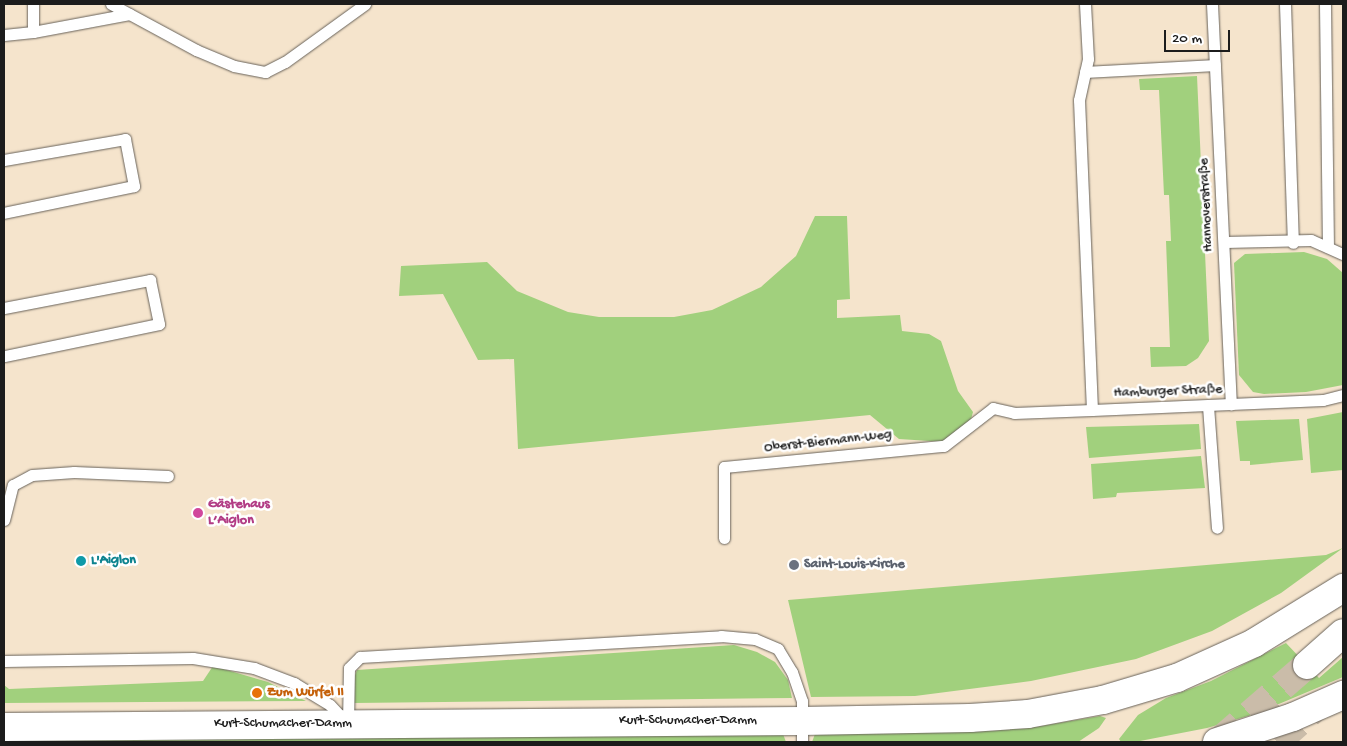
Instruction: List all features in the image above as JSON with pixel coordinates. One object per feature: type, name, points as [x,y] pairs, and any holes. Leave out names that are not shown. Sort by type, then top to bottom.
[{"type":"main road","name":"Kurt-Schumacher-Damm","points":[[4,727],[348,724],[802,731],[989,717],[1102,700],[1177,678],[1219,660],[1279,629],[1343,588]]},
{"type":"main road","points":[[1307,665],[1343,633]]},
{"type":"main road","points":[[1217,742],[1293,717],[1343,695]]},
{"type":"lane","points":[[33,4],[33,32]]},
{"type":"lane","points":[[111,4],[234,66],[265,72],[284,62],[365,4]]},
{"type":"lane","points":[[1085,4],[1088,60],[1079,100],[1092,410]]},
{"type":"lane","name":"Hannoverstraße","points":[[1212,4],[1231,405]]},
{"type":"lane","points":[[1285,4],[1293,243]]},
{"type":"lane","points":[[1325,4],[1328,247]]},
{"type":"lane","points":[[4,35],[33,32],[129,14]]},
{"type":"lane","points":[[1085,72],[1215,66]]},
{"type":"lane","points":[[4,160],[125,138],[134,186],[4,213]]},
{"type":"lane","points":[[1224,242],[1293,243],[1311,240],[1343,254]]},
{"type":"lane","points":[[4,308],[150,280],[159,324],[4,356]]},
{"type":"lane","name":"Hamburger Straße","points":[[993,408],[1014,413],[1208,406],[1323,400],[1343,395]]},
{"type":"lane","points":[[1208,406],[1217,528]]},
{"type":"lane","name":"Oberst-Biermann-Weg","points":[[724,538],[724,467],[944,446],[993,408]]},
{"type":"lane","points":[[4,520],[13,485],[32,475],[74,472],[168,476]]},
{"type":"lane","points":[[348,724],[349,668],[360,657],[721,636],[755,639],[778,649],[798,687],[802,731]]},
{"type":"lane","points":[[4,660],[193,658],[254,668],[294,682],[330,705],[348,724]]},
{"type":"green space","points":[[1197,76],[1209,341],[1198,358],[1186,366],[1151,367],[1150,347],[1170,347],[1166,241],[1171,241],[1169,195],[1164,195],[1159,90],[1140,90],[1139,79]]},
{"type":"green space","points":[[815,216],[847,216],[850,299],[837,300],[837,318],[900,315],[902,331],[929,334],[941,341],[958,391],[973,412],[971,419],[945,442],[899,439],[870,415],[518,449],[514,359],[478,360],[443,294],[399,296],[401,266],[487,262],[517,291],[568,312],[599,317],[674,317],[712,310],[761,287],[796,256]]},
{"type":"green space","points":[[1304,252],[1327,259],[1343,273],[1343,385],[1306,392],[1264,394],[1253,392],[1239,375],[1234,263],[1245,254]]},
{"type":"green space","points":[[1343,412],[1343,470],[1311,473],[1307,419]]},
{"type":"green space","points":[[1299,419],[1303,460],[1250,465],[1250,461],[1240,461],[1236,421]]},
{"type":"green space","points":[[1199,424],[1201,449],[1089,458],[1086,427]]},
{"type":"green space","points":[[1201,456],[1205,488],[1117,493],[1116,497],[1093,499],[1091,464]]},
{"type":"green space","points":[[1343,548],[1281,593],[1212,631],[1136,659],[1031,681],[915,696],[811,697],[788,600],[1326,555]]},
{"type":"green space","points":[[1286,643],[1319,678],[1343,657],[1343,677],[1255,714],[1207,728],[1140,741],[1121,742],[1119,739],[1138,715],[1166,698],[1211,681]]},
{"type":"green space","points":[[734,645],[757,652],[775,662],[788,680],[792,698],[354,703],[354,678],[357,670]]},
{"type":"green space","points":[[213,666],[268,682],[306,701],[4,703],[4,685],[9,689],[203,681]]},
{"type":"green space","points":[[1100,716],[1106,718],[1099,728],[1078,742],[812,742],[815,734],[989,731],[1029,728]]},
{"type":"green space","points":[[783,734],[786,742],[4,742],[4,739]]},
{"type":"tunnel","points":[[1218,742],[1307,665]]},
{"type":"tunnel","points":[[1277,742],[1315,708]]},
{"type":"place","name":"Gästehaus L’Aiglon","points":[[198,513]]},
{"type":"place","name":"L'Aiglon","points":[[81,561]]},
{"type":"place","name":"Saint-Louis-Kirche","points":[[794,565]]},
{"type":"place","name":"Zum Würfel II","points":[[257,693]]}]
